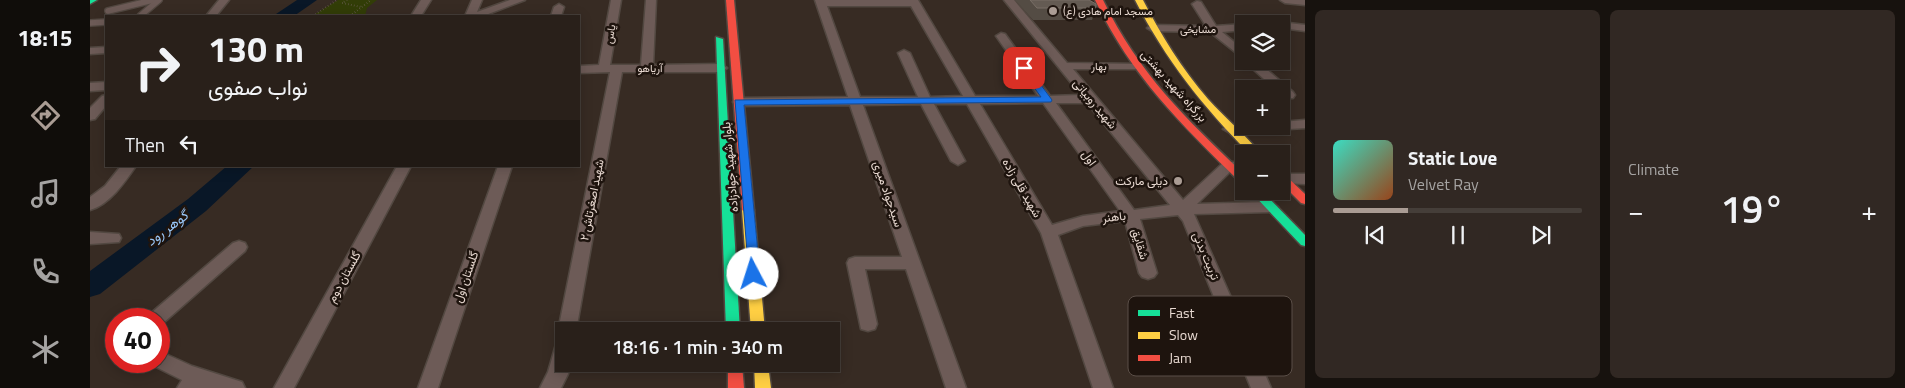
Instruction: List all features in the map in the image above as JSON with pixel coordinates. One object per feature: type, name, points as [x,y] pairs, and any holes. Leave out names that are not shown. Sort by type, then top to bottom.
[{"type":"main road","name":"بلوار شهید جوادزاده","points":[[730,0],[757,322]]},
{"type":"main road","name":"بزرگراه شهید بهشتی","points":[[1099,0],[1116,38],[1135,66],[1161,96],[1235,171]]},
{"type":"main road","name":"بزرگراه شهید بهشتی","points":[[1140,0],[1165,53],[1184,80],[1247,145]]},
{"type":"main road","points":[[1086,7],[1105,15]]},
{"type":"main road","points":[[719,29],[733,322]]},
{"type":"main road","points":[[721,68],[736,68]]},
{"type":"main road","points":[[1290,186],[1305,200]]},
{"type":"main road","points":[[1263,200],[1305,242]]},
{"type":"main road","points":[[735,372],[736,388]]},
{"type":"main road","points":[[762,372],[763,388]]},
{"type":"street","points":[[212,15],[224,0]]},
{"type":"street","points":[[417,15],[426,0]]},
{"type":"street","points":[[470,15],[477,0]]},
{"type":"street","points":[[477,15],[519,0]]},
{"type":"street","name":"یاس","points":[[611,68],[616,0]]},
{"type":"street","points":[[647,68],[651,0]]},
{"type":"street","name":"شهید روبیاتی","points":[[1009,0],[1182,209]]},
{"type":"street","points":[[1285,0],[1305,2]]},
{"type":"street","points":[[820,2],[914,1]]},
{"type":"street","name":"شهید قلی زاده","points":[[914,1],[1049,233],[1103,388]]},
{"type":"street","name":"سیدجواد میری","points":[[820,2],[956,388]]},
{"type":"street","points":[[1197,4],[1213,29],[1235,48]]},
{"type":"street","name":"مشایخی","points":[[1152,23],[1213,29],[1235,28]]},
{"type":"street","points":[[1290,26],[1305,28]]},
{"type":"street","name":"اول","points":[[1001,36],[1131,216]]},
{"type":"street","points":[[90,50],[105,50]]},
{"type":"street","points":[[904,53],[958,161]]},
{"type":"street","name":"بهار","points":[[1064,66],[1135,66]]},
{"type":"street","name":"آریاهو","points":[[580,68],[721,68]]},
{"type":"street","name":"شهید اصغرتاش ۲","points":[[569,322],[611,68]]},
{"type":"street","points":[[1261,70],[1272,80]]},
{"type":"street","points":[[90,87],[105,86]]},
{"type":"street","points":[[739,102],[1047,100],[1090,98]]},
{"type":"street","points":[[90,116],[105,100]]},
{"type":"street","points":[[1290,125],[1305,124]]},
{"type":"street","points":[[1230,129],[1235,129]]},
{"type":"street","points":[[1182,209],[1229,165]]},
{"type":"street","points":[[90,205],[110,189],[128,167]]},
{"type":"street","name":"گلستان دوم","points":[[284,388],[403,167]]},
{"type":"street","name":"گلستان اول","points":[[428,388],[505,167]]},
{"type":"street","points":[[1290,179],[1305,180]]},
{"type":"street","name":"باهنر","points":[[1049,233],[1062,226],[1083,221],[1182,209],[1270,207]]},
{"type":"street","name":"تربیت بدنی","points":[[1182,209],[1190,220],[1222,296]]},
{"type":"street","name":"شقایق","points":[[1131,216],[1148,272]]},
{"type":"street","points":[[90,238],[113,238]]},
{"type":"street","points":[[169,308],[239,247]]},
{"type":"street","points":[[868,324],[855,263],[912,263]]},
{"type":"street","points":[[170,366],[193,382],[235,388]]},
{"type":"street","points":[[550,388],[558,372]]},
{"type":"street","name":"تربیت بدنی","points":[[1256,376],[1261,388]]},
{"type":"lane","points":[[108,11],[153,0]]},
{"type":"lane","points":[[141,15],[158,0]]},
{"type":"lane","points":[[90,23],[105,22]]},
{"type":"path","points":[[314,15],[337,0]]},
{"type":"path","points":[[342,3],[347,0]]},
{"type":"path","points":[[351,15],[371,0]]},
{"type":"path","points":[[332,2],[360,7]]},
{"type":"path","points":[[1086,7],[1152,23]]},
{"type":"green space","points":[[338,0],[377,0],[367,8],[365,15],[314,15]]},
{"type":"building","points":[[1030,0],[1089,0],[1096,4],[1096,8],[1037,8]]},
{"type":"waterway","name":"گوهر رود","points":[[284,15],[309,0]]},
{"type":"waterway","name":"گوهر رود","points":[[90,286],[197,205],[241,167]]},
{"type":"traffic: fast","points":[[719,39],[733,322]]},
{"type":"traffic: fast","points":[[1264,200],[1305,242]]},
{"type":"traffic: slow","points":[[1139,0],[1163,45],[1190,83],[1247,145]]},
{"type":"traffic: slow","points":[[748,210],[757,322]]},
{"type":"traffic: slow","points":[[762,372],[763,388]]},
{"type":"traffic: jam","points":[[730,0],[748,210]]},
{"type":"traffic: jam","points":[[1099,0],[1112,27],[1144,76],[1162,98],[1235,171]]},
{"type":"traffic: jam","points":[[1290,186],[1305,200]]},
{"type":"traffic: jam","points":[[735,372],[736,388]]},
{"type":"place","name":"مسجد امام هادی (ع)","points":[[1053,11]]},
{"type":"place","name":"دیلی مارکت","points":[[1178,181]]},
{"type":"route","points":[[753,274],[739,102],[1047,100],[1024,68]]}]
